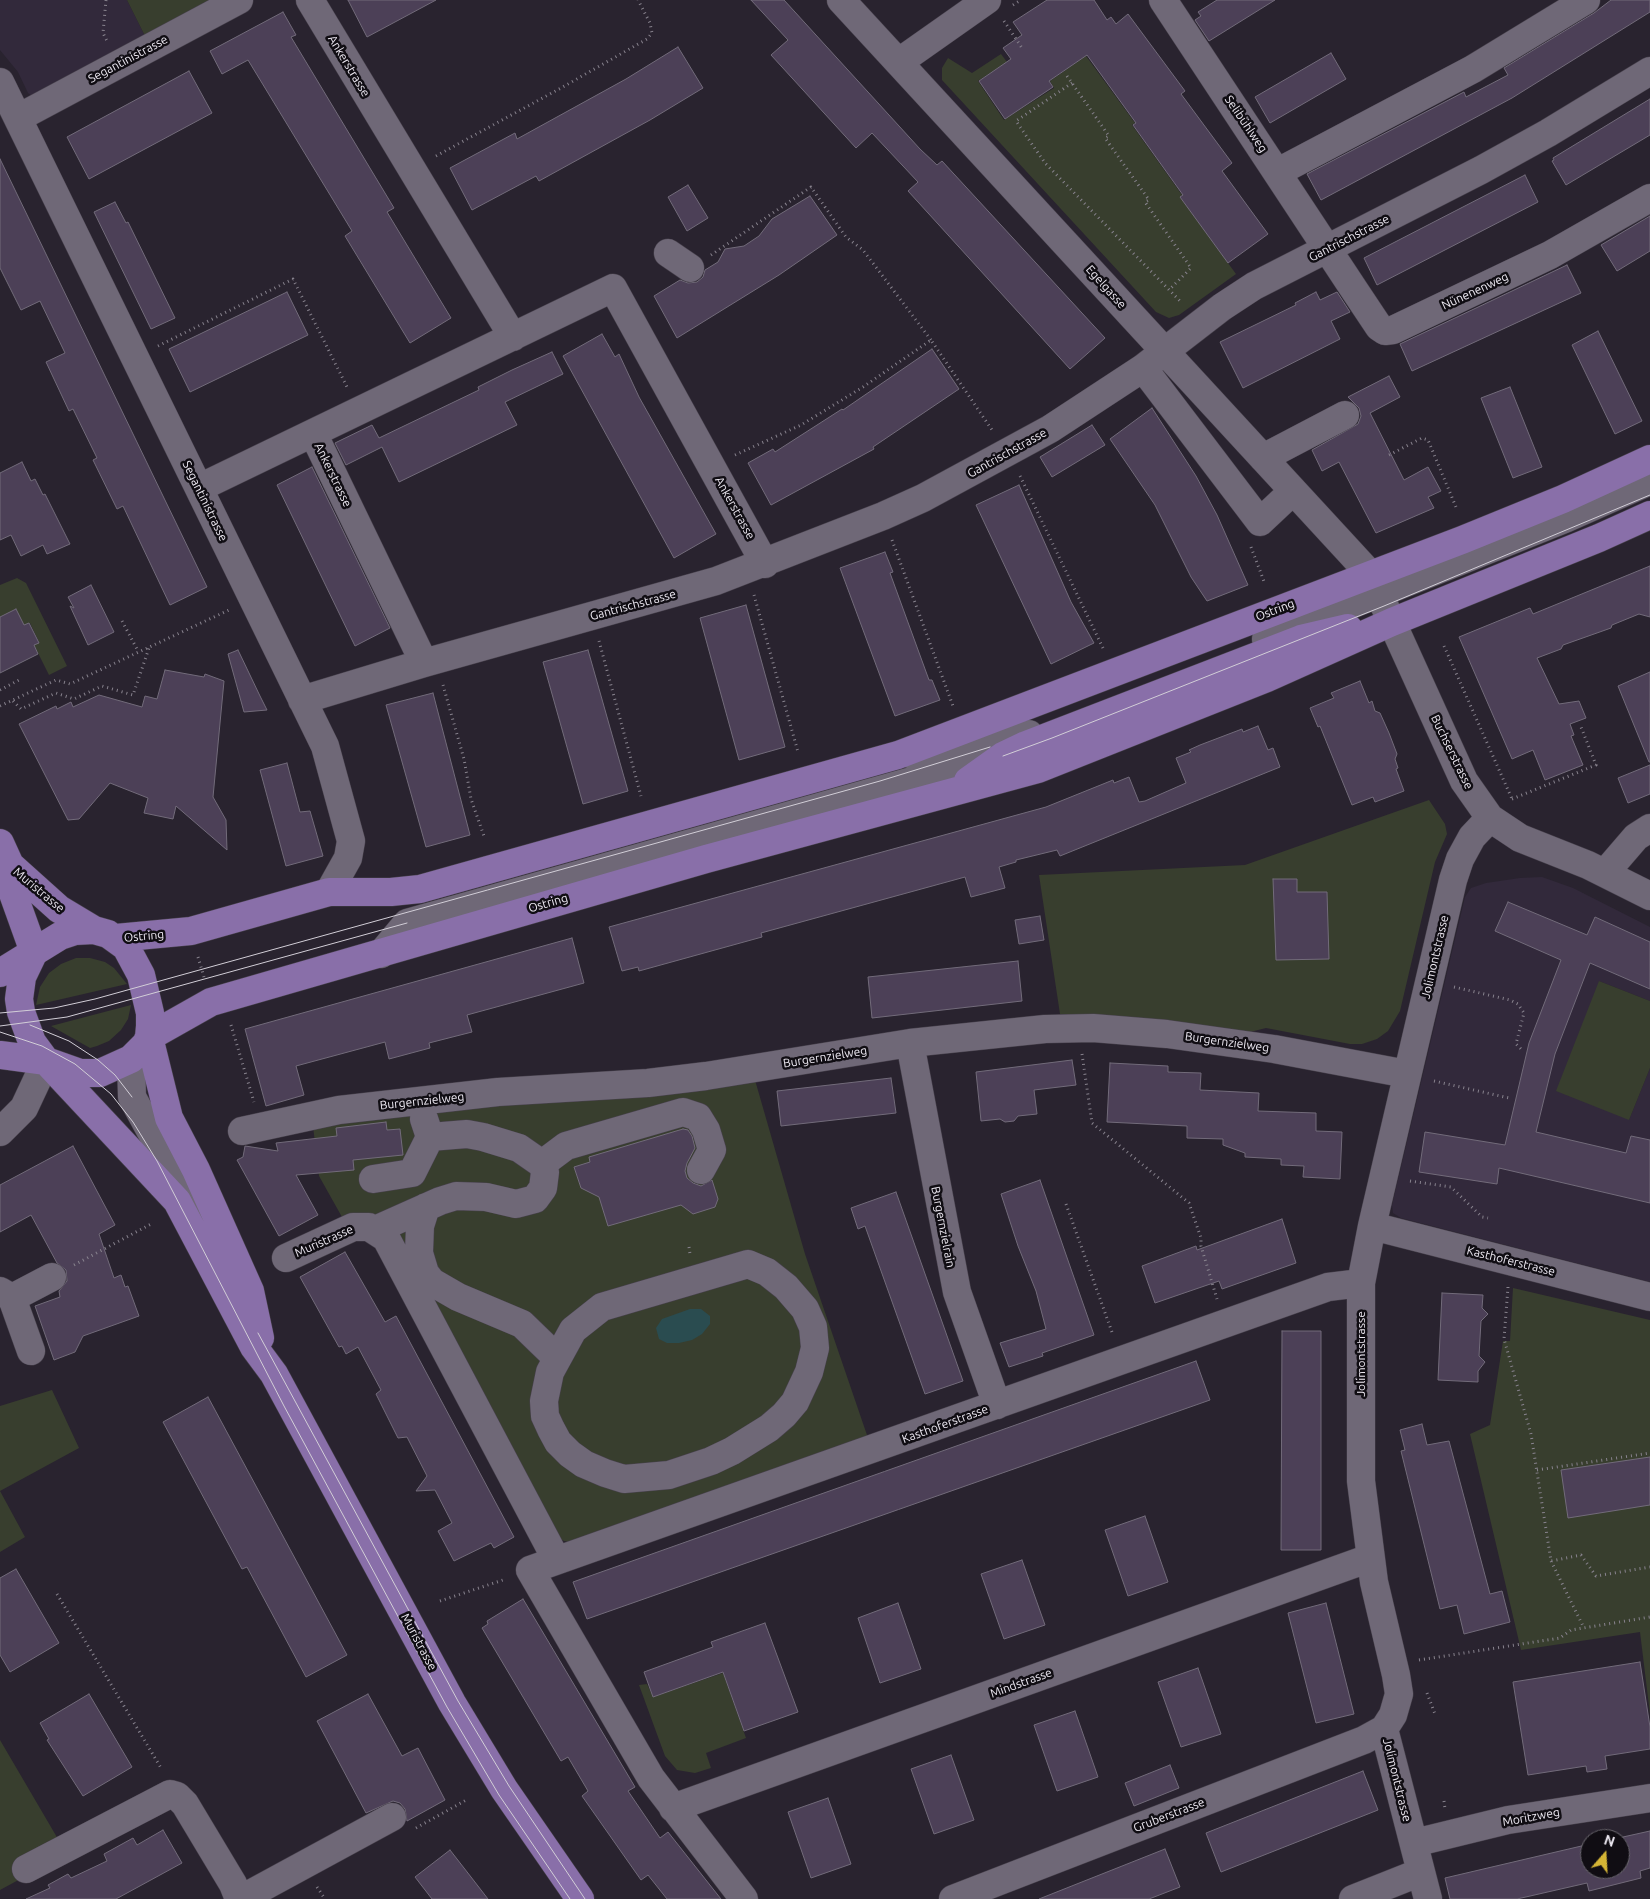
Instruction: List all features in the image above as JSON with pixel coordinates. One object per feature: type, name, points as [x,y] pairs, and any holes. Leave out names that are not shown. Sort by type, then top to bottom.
[{"type":"main road","name":"Ostring","points":[[105,934],[191,930],[329,892],[391,892],[420,888],[898,755],[1375,584],[1650,460]]},
{"type":"main road","name":"Ostring","points":[[149,1037],[211,1002],[381,954],[447,932],[1038,769],[1267,678],[1392,622],[1599,538],[1650,514]]},
{"type":"main road","name":"Ostring","points":[[955,791],[996,752],[1301,639],[1392,622]]},
{"type":"main road","name":"Muristrasse","points":[[5,854],[59,909],[105,934]]},
{"type":"main road","name":"Muristrasse","points":[[5,854],[11,888],[34,952]]},
{"type":"main road","points":[[0,973],[60,936],[75,931],[105,934],[126,947],[141,975],[150,1013],[149,1037],[131,1059],[110,1070],[89,1074],[72,1071],[46,1060],[0,1055]]},
{"type":"main road","points":[[34,952],[22,976],[19,999],[20,1012],[32,1042],[46,1060]]},
{"type":"main road","name":"Muristrasse","points":[[149,1037],[169,1118],[196,1170],[250,1291],[258,1333],[274,1374],[452,1703],[504,1789],[580,1899]]},
{"type":"main road","name":"Muristrasse","points":[[46,1060],[178,1201],[254,1347],[274,1374]]},
{"type":"street","name":"Segantinistrasse","points":[[18,118],[239,0]]},
{"type":"street","name":"Ankerstrasse","points":[[310,0],[513,337]]},
{"type":"street","name":"Egelgasse","points":[[841,0],[900,62],[1154,360],[1263,458],[1375,584]]},
{"type":"street","name":"Selibühlweg","points":[[1163,0],[1328,250]]},
{"type":"street","points":[[1278,172],[1473,69],[1586,0]]},
{"type":"street","points":[[900,62],[928,40],[993,7]]},
{"type":"street","name":"Gantrischstrasse","points":[[302,700],[430,661],[651,601],[757,567],[883,516],[951,484],[1002,443],[1050,429],[1154,360],[1238,296],[1482,170],[1650,71]]},
{"type":"street","name":"Segantinistrasse","points":[[0,82],[325,746],[351,841],[348,858],[329,892]]},
{"type":"street","name":"Nünenenweg","points":[[1328,250],[1379,327],[1387,331],[1550,255],[1650,198]]},
{"type":"street","points":[[668,253],[690,268]]},
{"type":"street","name":"Ankerstrasse","points":[[430,661],[313,433],[613,288],[713,466],[757,567]]},
{"type":"street","points":[[1154,360],[1260,522],[1293,491]]},
{"type":"street","points":[[1263,458],[1345,415]]},
{"type":"street","points":[[199,488],[313,433]]},
{"type":"street","points":[[381,954],[407,923],[949,773],[1375,584],[1567,518],[1650,481]]},
{"type":"street","name":"Buchserstrasse","points":[[1375,584],[1464,781],[1490,818],[1520,838],[1605,873],[1650,896]]},
{"type":"street","name":"Ostring","points":[[898,755],[996,752]]},
{"type":"street","name":"Jolimontstrasse","points":[[1428,1899],[1384,1729],[1391,1719],[1398,1700],[1398,1684],[1370,1558],[1360,1461],[1362,1283],[1372,1226],[1457,868],[1472,837],[1490,818]]},
{"type":"street","points":[[1605,873],[1636,837],[1650,828]]},
{"type":"street","name":"Burgernzielweg","points":[[242,1131],[339,1110],[498,1092],[648,1083],[706,1076],[910,1043],[999,1032],[1079,1028],[1167,1034],[1240,1043],[1407,1074]]},
{"type":"street","name":"Burgernzielrain","points":[[910,1043],[956,1292],[997,1405]]},
{"type":"street","points":[[131,1059],[132,1097],[258,1333]]},
{"type":"street","points":[[0,1132],[24,1108],[46,1060]]},
{"type":"street","points":[[372,1179],[412,1173],[430,1137],[418,1101]]},
{"type":"street","points":[[542,1164],[566,1146],[683,1112],[693,1114],[702,1122],[711,1145],[710,1154],[701,1170]]},
{"type":"street","points":[[430,1137],[457,1134],[483,1137],[519,1148],[542,1164],[545,1172],[544,1188],[535,1199],[527,1203],[516,1204],[472,1195],[456,1196],[375,1230],[389,1243],[556,1559]]},
{"type":"street","points":[[426,1207],[420,1226],[419,1253],[425,1273],[432,1282],[458,1297],[522,1324],[556,1356]]},
{"type":"street","name":"Muristrasse","points":[[286,1258],[353,1227],[364,1226],[375,1230]]},
{"type":"street","name":"Kasthoferstrasse","points":[[1372,1226],[1650,1297]]},
{"type":"street","points":[[748,1264],[767,1272],[796,1296],[805,1309],[813,1327],[815,1348],[809,1372],[795,1402],[769,1428],[711,1461],[669,1475],[624,1479],[605,1474],[584,1464],[558,1442],[545,1416],[544,1401],[545,1388],[556,1356],[573,1330],[602,1307],[748,1264]]},
{"type":"street","points":[[31,1352],[6,1294],[52,1277]]},
{"type":"street","name":"Kasthoferstrasse","points":[[530,1570],[556,1559],[714,1506],[1328,1287],[1362,1283]]},
{"type":"street","name":"Mindstrasse","points":[[673,1808],[1370,1558]]},
{"type":"street","points":[[530,1570],[651,1778],[744,1899]]},
{"type":"street","name":"Gruberstrasse","points":[[953,1899],[1355,1744],[1384,1729]]},
{"type":"street","points":[[26,1869],[170,1794],[177,1796],[185,1804],[240,1899],[392,1817]]},
{"type":"street","name":"Moritzweg","points":[[1414,1843],[1508,1820],[1650,1798]]},
{"type":"street","points":[[1353,1899],[1421,1872]]},
{"type":"path","points":[[106,0],[104,33],[118,65]]},
{"type":"path","points":[[411,169],[647,39],[652,33],[650,23],[638,0]]},
{"type":"path","points":[[993,7],[1022,48]]},
{"type":"path","points":[[1067,76],[1109,136],[1106,138],[1149,200],[1145,202],[1191,268],[1169,290]]},
{"type":"path","points":[[1072,83],[1016,121],[1045,163],[1184,306]]},
{"type":"path","points":[[690,268],[811,187],[846,237],[863,250],[930,340],[1002,443],[1103,650]]},
{"type":"path","points":[[134,356],[293,279],[359,411]]},
{"type":"path","points":[[713,466],[801,425],[863,387],[930,340]]},
{"type":"path","points":[[1389,455],[1422,438],[1428,440],[1456,507]]},
{"type":"path","points":[[883,516],[953,706]]},
{"type":"path","points":[[1260,522],[1246,534],[1265,584]]},
{"type":"path","points":[[757,567],[755,602],[798,752]]},
{"type":"path","points":[[0,706],[56,680],[70,684],[236,606]]},
{"type":"path","points":[[593,616],[641,796]]},
{"type":"path","points":[[122,621],[138,651]]},
{"type":"path","points":[[1444,646],[1517,807]]},
{"type":"path","points":[[12,701],[22,709],[56,693],[74,699],[102,686],[133,695],[149,647]]},
{"type":"path","points":[[430,661],[464,759],[470,799],[485,839]]},
{"type":"path","points":[[0,690],[21,680]]},
{"type":"path","points":[[1512,799],[1596,765],[1581,727]]},
{"type":"path","points":[[196,949],[206,984]]},
{"type":"path","points":[[1450,986],[1510,1000],[1518,1004],[1524,1013],[1516,1044],[1520,1049]]},
{"type":"path","points":[[231,1025],[256,1106]]},
{"type":"path","points":[[1079,1028],[1092,1123],[1189,1203],[1215,1287]]},
{"type":"path","points":[[1437,1082],[1509,1098]]},
{"type":"path","points":[[1430,1183],[1431,1178]]},
{"type":"path","points":[[1406,1181],[1452,1187],[1482,1217],[1488,1218]]},
{"type":"path","points":[[1066,1204],[1122,1361]]},
{"type":"path","points":[[94,1254],[154,1223]]},
{"type":"path","points":[[1508,1281],[1504,1339],[1531,1434],[1551,1561],[1584,1628]]},
{"type":"path","points":[[1537,1470],[1650,1453]]},
{"type":"path","points":[[1551,1561],[1581,1555],[1596,1576],[1650,1567]]},
{"type":"path","points":[[440,1601],[530,1570]]},
{"type":"path","points":[[57,1594],[168,1782],[170,1794]]},
{"type":"path","points":[[1394,1665],[1560,1638],[1571,1630],[1650,1617]]},
{"type":"path","points":[[1426,1690],[1435,1714]]},
{"type":"path","points":[[314,1883],[325,1899]]},
{"type":"shaded area","points":[[0,0],[127,0],[147,40],[33,97],[28,93],[18,72],[0,50]]},
{"type":"shaded area","points":[[127,0],[222,0],[147,40]]},
{"type":"shaded area","points":[[1001,54],[1007,62],[978,81],[1004,120],[1054,88],[1050,81],[1086,56],[1135,123],[1132,125],[1182,195],[1180,197],[1236,274],[1179,315],[1169,318],[1156,312],[942,80],[942,68],[948,58],[972,73]]},
{"type":"shaded area","points":[[17,578],[26,583],[67,666],[49,675],[34,645],[39,642],[30,623],[24,625],[16,609],[0,617],[0,585]]},
{"type":"shaded area","points":[[1429,800],[1445,824],[1447,834],[1435,862],[1400,1011],[1388,1031],[1377,1039],[1362,1044],[1350,1044],[1266,1028],[1250,1032],[1060,1014],[1039,875],[1245,865]]},
{"type":"shaded area","points":[[1542,877],[1573,888],[1650,927],[1650,1001],[1599,981],[1629,1120],[1650,1068],[1650,1282],[1401,1218],[1393,1213],[1392,1205],[1465,897],[1471,888],[1486,883]]},
{"type":"shaded area","points":[[76,958],[90,958],[105,962],[114,968],[127,984],[36,1005],[40,987],[49,973],[61,964]]},
{"type":"shaded area","points":[[1599,981],[1650,1001],[1650,1068],[1629,1120],[1556,1091]]},
{"type":"shaded area","points":[[131,1005],[128,1019],[121,1030],[109,1041],[90,1048],[51,1026]]},
{"type":"shaded area","points":[[755,1080],[805,1254],[868,1438],[569,1542],[564,1541],[559,1538],[375,1216],[359,1213],[342,1217],[319,1176],[313,1126],[333,1122]]},
{"type":"shaded area","points":[[1513,1288],[1650,1320],[1650,1714],[1640,1632],[1521,1650],[1470,1434],[1490,1425],[1503,1341],[1510,1341]]},
{"type":"shaded area","points":[[690,1309],[701,1309],[710,1316],[710,1324],[702,1334],[692,1340],[679,1343],[667,1343],[659,1339],[656,1328],[662,1319]]},
{"type":"shaded area","points":[[52,1390],[79,1448],[0,1491],[0,1406]]},
{"type":"shaded area","points":[[0,1491],[25,1537],[0,1552]]},
{"type":"shaded area","points":[[723,1673],[746,1738],[706,1753],[711,1768],[695,1773],[677,1770],[665,1756],[639,1685],[647,1684],[653,1697]]},
{"type":"shaded area","points":[[0,1740],[58,1839],[24,1877],[0,1890]]},
{"type":"building","points":[[348,0],[436,0],[367,37]]},
{"type":"building","points":[[751,0],[784,0],[920,149],[937,165],[942,161],[1105,338],[1070,369],[908,191],[918,182],[872,133],[856,148],[771,55],[788,40]]},
{"type":"building","points":[[1047,0],[1094,0],[1107,20],[1111,17],[1116,24],[1128,14],[1185,91],[1181,94],[1232,163],[1222,171],[1268,234],[1228,263],[1180,197],[1183,195],[1133,125],[1136,123],[1087,55],[1049,81],[1053,87],[1005,119],[979,81],[1011,59],[1003,48],[1022,35],[1013,22]]},
{"type":"building","points":[[1217,0],[1275,0],[1209,41],[1195,20],[1201,16],[1198,12]]},
{"type":"building","points":[[1611,0],[1650,0],[1650,12],[1512,98],[1321,200],[1307,174],[1464,92],[1466,97],[1508,75],[1504,68],[1594,13]]},
{"type":"building","points":[[283,12],[296,35],[291,37],[394,208],[387,212],[451,318],[410,343],[345,236],[352,231],[248,60],[222,74],[210,51]]},
{"type":"building","points":[[678,47],[703,88],[650,120],[539,181],[536,176],[472,210],[450,168],[515,133],[517,139],[626,79]]},
{"type":"building","points":[[1331,53],[1346,79],[1270,123],[1255,97]]},
{"type":"building","points":[[189,71],[212,113],[89,179],[67,137]]},
{"type":"building","points":[[1650,99],[1650,135],[1566,185],[1552,161],[1554,160],[1553,158]]},
{"type":"building","points":[[0,159],[207,587],[170,605],[123,506],[117,509],[93,460],[97,458],[73,409],[69,411],[46,362],[65,353],[40,301],[21,310],[0,268]]},
{"type":"building","points":[[1525,175],[1538,202],[1377,285],[1364,258]]},
{"type":"building","points":[[688,185],[708,218],[687,231],[668,197]]},
{"type":"building","points":[[810,196],[837,235],[779,275],[677,338],[654,296],[680,280],[688,283],[697,282],[703,277],[705,270],[718,262],[725,249],[744,246],[759,236],[772,219]]},
{"type":"building","points":[[115,202],[126,223],[128,222],[175,318],[151,329],[94,212]]},
{"type":"building","points":[[1650,216],[1650,251],[1617,271],[1601,245]]},
{"type":"building","points":[[1567,265],[1581,293],[1412,371],[1400,344]]},
{"type":"building","points":[[287,292],[308,335],[190,392],[169,349]]},
{"type":"building","points":[[1316,292],[1320,300],[1337,292],[1350,312],[1331,321],[1340,339],[1243,388],[1220,342],[1296,305],[1295,303]]},
{"type":"building","points":[[1598,331],[1642,421],[1615,434],[1572,345]]},
{"type":"building","points":[[602,334],[615,357],[619,354],[639,397],[716,534],[674,558],[563,356]]},
{"type":"building","points":[[932,349],[959,389],[873,447],[874,449],[771,505],[748,463],[773,449],[775,452],[843,410]]},
{"type":"building","points":[[552,352],[563,374],[505,402],[517,425],[399,482],[382,447],[346,465],[335,443],[372,425],[379,438],[479,390],[478,387],[512,370]]},
{"type":"building","points":[[1389,376],[1400,397],[1370,413],[1404,480],[1428,467],[1441,491],[1428,497],[1434,508],[1376,533],[1339,462],[1322,471],[1312,450],[1358,424],[1361,416],[1359,408],[1348,397]]},
{"type":"building","points":[[1510,387],[1542,467],[1513,478],[1481,398]]},
{"type":"building","points":[[1152,408],[1196,476],[1217,515],[1248,585],[1207,601],[1191,577],[1155,505],[1110,439]]},
{"type":"building","points":[[1092,425],[1105,445],[1052,477],[1040,457]]},
{"type":"building","points":[[22,462],[31,481],[35,479],[43,495],[45,494],[70,544],[47,554],[43,545],[21,556],[11,535],[0,540],[0,473]]},
{"type":"building","points":[[312,467],[390,628],[355,646],[277,485]]},
{"type":"building","points":[[1019,485],[1071,602],[1094,643],[1051,664],[976,505]]},
{"type":"building","points":[[885,552],[893,572],[890,573],[929,680],[932,680],[940,700],[895,716],[840,568]]},
{"type":"building","points":[[1650,566],[1650,617],[1639,614],[1612,625],[1611,628],[1563,645],[1561,649],[1537,658],[1559,704],[1579,701],[1586,718],[1570,724],[1574,735],[1571,736],[1583,765],[1545,780],[1533,750],[1512,759],[1459,637],[1530,608],[1533,614]]},
{"type":"building","points":[[91,585],[114,632],[88,645],[70,606],[74,608],[68,597]]},
{"type":"building","points":[[746,605],[785,747],[739,760],[700,618]]},
{"type":"building","points":[[16,609],[24,625],[29,623],[39,643],[34,645],[38,654],[0,673],[0,617]]},
{"type":"building","points":[[238,650],[267,710],[244,712],[228,654]]},
{"type":"building","points":[[588,650],[628,791],[583,804],[543,662]]},
{"type":"building","points":[[165,670],[204,677],[205,674],[224,681],[213,797],[226,820],[227,850],[176,806],[173,819],[144,813],[148,798],[110,783],[79,819],[68,820],[19,724],[56,706],[57,709],[71,702],[73,707],[99,695],[142,707],[145,696],[157,699]]},
{"type":"building","points":[[1650,672],[1650,762],[1649,762],[1618,686]]},
{"type":"building","points":[[1360,681],[1369,703],[1372,701],[1375,711],[1380,713],[1389,733],[1397,754],[1395,759],[1398,768],[1396,769],[1404,791],[1375,802],[1373,797],[1352,805],[1320,726],[1318,727],[1310,708],[1334,698],[1331,693]]},
{"type":"building","points":[[433,693],[470,835],[426,847],[386,705]]},
{"type":"building","points":[[1258,726],[1268,750],[1273,748],[1280,767],[1060,856],[1057,850],[1016,860],[1016,862],[999,867],[1005,888],[971,897],[965,877],[761,933],[762,937],[639,971],[638,967],[622,971],[609,927],[1046,807],[1113,780],[1114,783],[1129,777],[1139,802],[1145,801],[1186,783],[1176,758],[1191,752],[1189,750],[1200,745],[1242,729],[1243,732]]},
{"type":"building","points":[[287,763],[300,812],[310,811],[323,856],[286,866],[260,770]]},
{"type":"building","points":[[1650,765],[1650,794],[1628,803],[1618,778]]},
{"type":"building","points":[[1273,879],[1297,879],[1297,892],[1327,892],[1329,959],[1276,960]]},
{"type":"building","points":[[1508,902],[1587,935],[1595,917],[1650,942],[1650,989],[1590,963],[1555,1054],[1536,1132],[1626,1153],[1631,1136],[1650,1140],[1650,1203],[1499,1168],[1497,1184],[1419,1172],[1425,1132],[1505,1145],[1529,1043],[1561,960],[1495,931]]},
{"type":"building","points":[[1040,916],[1044,940],[1019,944],[1015,920]]},
{"type":"building","points":[[572,938],[584,983],[467,1015],[472,1032],[429,1043],[430,1048],[389,1059],[385,1042],[296,1066],[304,1095],[266,1106],[245,1029]]},
{"type":"building","points":[[1018,961],[1022,1001],[872,1018],[868,977]]},
{"type":"building","points":[[1072,1060],[1076,1085],[1034,1090],[1037,1114],[1018,1116],[1014,1121],[1005,1122],[1000,1119],[981,1121],[976,1072]]},
{"type":"building","points":[[1110,1063],[1168,1066],[1168,1072],[1201,1073],[1200,1090],[1259,1093],[1258,1111],[1316,1113],[1316,1131],[1342,1132],[1340,1179],[1303,1177],[1304,1166],[1281,1165],[1281,1159],[1245,1157],[1245,1153],[1223,1145],[1223,1139],[1187,1138],[1187,1126],[1107,1122]]},
{"type":"building","points":[[891,1078],[896,1113],[781,1126],[777,1091]]},
{"type":"building","points":[[386,1122],[387,1130],[400,1129],[403,1155],[353,1160],[354,1170],[296,1175],[318,1215],[279,1236],[237,1160],[243,1157],[245,1146],[278,1151],[276,1143],[337,1136],[336,1128]]},
{"type":"building","points":[[683,1129],[688,1130],[692,1136],[695,1148],[687,1163],[685,1171],[687,1178],[701,1186],[712,1180],[718,1199],[715,1207],[693,1214],[681,1205],[608,1226],[599,1197],[581,1188],[574,1167],[590,1162],[589,1157]]},
{"type":"building","points":[[73,1146],[115,1225],[99,1234],[114,1278],[121,1275],[125,1287],[128,1286],[139,1316],[83,1336],[75,1352],[54,1360],[35,1306],[60,1297],[59,1291],[67,1281],[66,1270],[57,1263],[31,1215],[0,1232],[0,1185]]},
{"type":"building","points":[[1040,1180],[1094,1335],[1042,1353],[1043,1356],[1009,1367],[1000,1343],[1046,1329],[1036,1291],[1018,1246],[1001,1194]]},
{"type":"building","points":[[896,1192],[963,1381],[925,1394],[865,1226],[858,1229],[851,1208]]},
{"type":"building","points":[[1282,1219],[1296,1263],[1222,1289],[1219,1281],[1155,1303],[1142,1266],[1196,1246],[1197,1250]]},
{"type":"building","points":[[345,1252],[385,1322],[396,1316],[514,1537],[494,1548],[491,1543],[454,1561],[438,1531],[452,1523],[435,1490],[416,1491],[427,1476],[407,1437],[398,1438],[376,1394],[381,1390],[358,1347],[346,1354],[342,1346],[339,1347],[300,1277]]},
{"type":"building","points":[[1442,1293],[1483,1295],[1482,1308],[1488,1314],[1481,1321],[1479,1356],[1485,1362],[1478,1371],[1478,1382],[1438,1380]]},
{"type":"building","points":[[1282,1331],[1321,1331],[1321,1550],[1281,1550]]},
{"type":"building","points":[[1196,1361],[1210,1400],[587,1619],[573,1582]]},
{"type":"building","points":[[208,1397],[347,1655],[306,1677],[247,1567],[242,1569],[163,1422]]},
{"type":"building","points":[[1422,1424],[1427,1445],[1449,1441],[1490,1594],[1502,1591],[1510,1622],[1464,1634],[1457,1605],[1440,1609],[1401,1451],[1405,1450],[1400,1430]]},
{"type":"building","points":[[1650,1457],[1650,1505],[1568,1518],[1561,1470]]},
{"type":"building","points":[[1145,1516],[1168,1582],[1128,1596],[1105,1530]]},
{"type":"building","points":[[1022,1560],[1045,1625],[1004,1639],[981,1574]]},
{"type":"building","points":[[16,1569],[59,1643],[10,1672],[0,1655],[0,1578]]},
{"type":"building","points":[[523,1599],[635,1787],[628,1791],[660,1838],[668,1832],[721,1899],[667,1899],[648,1875],[641,1880],[582,1796],[588,1791],[568,1757],[561,1761],[482,1628],[488,1624],[487,1621]]},
{"type":"building","points":[[898,1603],[921,1669],[880,1683],[858,1618]]},
{"type":"building","points":[[1326,1603],[1354,1714],[1316,1723],[1288,1613]]},
{"type":"building","points":[[765,1623],[798,1712],[744,1731],[723,1672],[653,1697],[644,1672],[713,1647],[711,1642]]},
{"type":"building","points":[[1640,1662],[1650,1727],[1650,1749],[1605,1756],[1607,1769],[1587,1772],[1586,1766],[1528,1775],[1513,1682]]},
{"type":"building","points":[[1198,1668],[1221,1734],[1181,1747],[1158,1682]]},
{"type":"building","points":[[89,1694],[132,1767],[83,1796],[47,1740],[49,1739],[40,1723]]},
{"type":"building","points":[[368,1694],[402,1756],[418,1748],[445,1800],[407,1821],[405,1809],[400,1803],[393,1801],[366,1813],[317,1721]]},
{"type":"building","points":[[1075,1711],[1098,1777],[1057,1791],[1034,1725]]},
{"type":"building","points":[[951,1755],[974,1820],[934,1834],[911,1769]]},
{"type":"building","points":[[1170,1765],[1179,1788],[1134,1806],[1125,1783]]},
{"type":"building","points":[[1363,1771],[1378,1810],[1221,1872],[1206,1833]]},
{"type":"building","points":[[828,1798],[851,1864],[811,1878],[788,1812]]},
{"type":"building","points":[[163,1830],[182,1863],[116,1899],[26,1899],[50,1888],[48,1885],[68,1874],[71,1878],[107,1861],[104,1854],[133,1838],[137,1845]]},
{"type":"building","points":[[1650,1831],[1650,1868],[1640,1871],[1641,1878],[1589,1891],[1587,1883],[1517,1899],[1450,1899],[1445,1878],[1580,1846],[1580,1879],[1630,1879],[1630,1835]]},
{"type":"building","points":[[1165,1849],[1180,1887],[1149,1899],[1039,1899]]},
{"type":"building","points":[[450,1850],[488,1899],[432,1899],[415,1877]]},
{"type":"tram line","points":[[1003,756],[1384,606],[1650,495]]},
{"type":"tram line","points":[[0,1013],[54,1008],[95,999],[880,781],[990,747]]},
{"type":"tram line","points":[[0,1026],[67,1017],[407,923]]},
{"type":"tram line","points":[[30,1025],[69,1041],[98,1060],[115,1075],[132,1097]]},
{"type":"tram line","points":[[0,1032],[42,1046],[75,1064],[111,1094],[133,1122],[157,1161],[284,1406],[447,1707],[499,1795],[570,1899]]},
{"type":"tram line","points":[[258,1333],[458,1701],[509,1786],[585,1899]]}]
